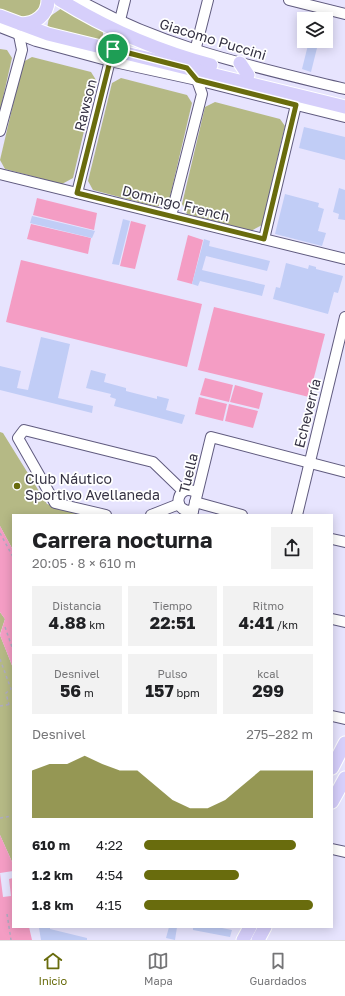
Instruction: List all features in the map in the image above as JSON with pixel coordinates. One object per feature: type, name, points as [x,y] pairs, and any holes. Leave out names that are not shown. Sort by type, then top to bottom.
[{"type":"main road","points":[[18,29],[38,20],[45,12],[48,0]]},
{"type":"main road","points":[[69,1],[190,60],[345,99]]},
{"type":"main road","points":[[0,16],[18,29],[48,34],[111,55],[187,68],[324,102],[341,113]]},
{"type":"main road","points":[[240,63],[248,75]]},
{"type":"main road","points":[[187,68],[197,80]]},
{"type":"main road","points":[[333,766],[345,743]]},
{"type":"main road","points":[[333,800],[345,778]]},
{"type":"main road","points":[[258,940],[264,928]]},
{"type":"street","name":"Rawson","points":[[77,193],[125,0]]},
{"type":"street","points":[[195,51],[208,0]]},
{"type":"street","points":[[289,0],[345,14]]},
{"type":"street","name":"Giacomo Puccini","points":[[119,26],[195,51],[345,89]]},
{"type":"street","points":[[0,27],[18,29],[22,50],[0,131]]},
{"type":"street","points":[[111,55],[197,80],[296,105],[341,113]]},
{"type":"street","points":[[171,216],[202,94],[197,80]]},
{"type":"street","points":[[264,239],[296,105]]},
{"type":"street","name":"Domingo French","points":[[0,174],[345,259]]},
{"type":"street","name":"Echeverría","points":[[297,514],[345,317]]},
{"type":"street","points":[[101,514],[55,504],[18,438],[24,430],[154,462],[183,491]]},
{"type":"street","name":"Tuella","points":[[194,505],[211,437],[310,463]]},
{"type":"street","points":[[310,463],[345,472]]},
{"type":"street","points":[[193,490],[194,505],[187,512],[182,509],[179,504],[179,497],[183,491],[193,490]]},
{"type":"street","points":[[154,514],[179,504]]},
{"type":"street","points":[[194,505],[237,514]]},
{"type":"street","points":[[333,539],[345,542]]},
{"type":"street","points":[[333,619],[345,622]]},
{"type":"street","points":[[333,716],[345,719]]},
{"type":"street","points":[[333,849],[345,852]]},
{"type":"path","points":[[0,533],[12,555]]},
{"type":"path","points":[[5,627],[12,647]]},
{"type":"path","points":[[0,659],[11,689],[6,692],[9,704],[0,706]]},
{"type":"path","points":[[0,818],[12,816]]},
{"type":"path","points":[[7,914],[11,940]]},
{"type":"green space","points":[[0,0],[45,0],[42,10],[27,19],[0,11]]},
{"type":"green space","points":[[62,8],[101,27],[103,36],[101,39],[99,41],[47,29],[49,17]]},
{"type":"green space","points":[[0,49],[7,50],[12,58],[0,111]]},
{"type":"green space","points":[[32,57],[91,72],[96,80],[73,178],[62,184],[5,169],[0,160],[23,62]]},
{"type":"green space","points":[[121,78],[187,95],[192,103],[169,201],[157,207],[93,190],[88,181],[112,83]]},
{"type":"green space","points":[[215,102],[280,119],[285,126],[262,225],[251,231],[187,214],[182,204],[205,107]]},
{"type":"green space","name":"Club Náutico Sportivo Avellaneda","points":[[0,432],[3,433],[47,504],[86,514],[12,514],[12,548],[0,526]]},
{"type":"green space","points":[[0,612],[5,619],[0,634]]},
{"type":"green space","points":[[0,635],[12,665],[12,862],[0,835]]},
{"type":"shaded area","points":[[37,198],[97,213],[94,230],[33,215]]},
{"type":"shaded area","points":[[131,221],[146,225],[135,269],[120,266]]},
{"type":"shaded area","points":[[31,224],[91,238],[88,254],[27,239]]},
{"type":"shaded area","points":[[188,235],[203,240],[192,284],[177,280]]},
{"type":"shaded area","points":[[21,260],[202,304],[187,367],[6,322]]},
{"type":"shaded area","points":[[214,307],[325,334],[309,397],[198,370]]},
{"type":"shaded area","points":[[205,378],[233,385],[229,402],[200,395]]},
{"type":"shaded area","points":[[235,385],[263,393],[259,409],[230,402]]},
{"type":"shaded area","points":[[199,397],[227,404],[223,421],[195,414]]},
{"type":"shaded area","points":[[229,404],[258,411],[253,428],[225,421]]},
{"type":"shaded area","points":[[0,526],[12,548],[12,665],[0,635],[5,619],[0,612]]},
{"type":"shaded area","points":[[0,835],[12,862],[12,928],[29,928],[32,940],[0,940]]},
{"type":"pier","points":[[12,871],[12,878],[9,879],[11,896],[3,897],[0,873]]},
{"type":"building","points":[[307,48],[317,48],[311,72],[302,69]]},
{"type":"building","points":[[304,127],[345,137],[345,160],[299,148]]},
{"type":"building","points":[[339,188],[345,190],[345,220],[338,219],[339,214],[333,212]]},
{"type":"building","points":[[285,194],[319,203],[318,207],[324,209],[318,231],[326,233],[322,246],[275,234]]},
{"type":"building","points":[[32,216],[95,231],[92,238],[30,223]]},
{"type":"building","points":[[123,219],[130,221],[119,265],[112,264]]},
{"type":"building","points":[[204,239],[210,241],[209,246],[270,261],[267,271],[206,256],[202,270],[265,285],[262,296],[200,281],[198,286],[192,284]]},
{"type":"building","points":[[286,263],[308,269],[309,265],[316,267],[316,269],[343,276],[338,293],[334,292],[328,314],[273,299],[276,287],[280,288]]},
{"type":"building","points":[[41,337],[70,344],[58,398],[93,406],[92,413],[0,390],[0,366],[21,371],[17,388],[28,390]]},
{"type":"building","points":[[91,370],[106,374],[104,382],[126,388],[126,391],[157,399],[157,396],[169,399],[166,410],[185,415],[182,424],[114,406],[116,399],[110,397],[111,394],[86,388]]},
{"type":"building","points":[[39,928],[50,928],[87,938],[87,940],[41,940]]},
{"type":"building","points":[[169,928],[177,928],[175,940],[166,938]]},
{"type":"building","points":[[193,928],[222,928],[232,930],[230,937],[193,930]]},
{"type":"place","name":"Club Náutico Sportivo Avellaneda","points":[[17,486]]},
{"type":"route","points":[[113,49],[187,68],[197,80],[296,105],[264,239],[77,193],[113,49]]}]
